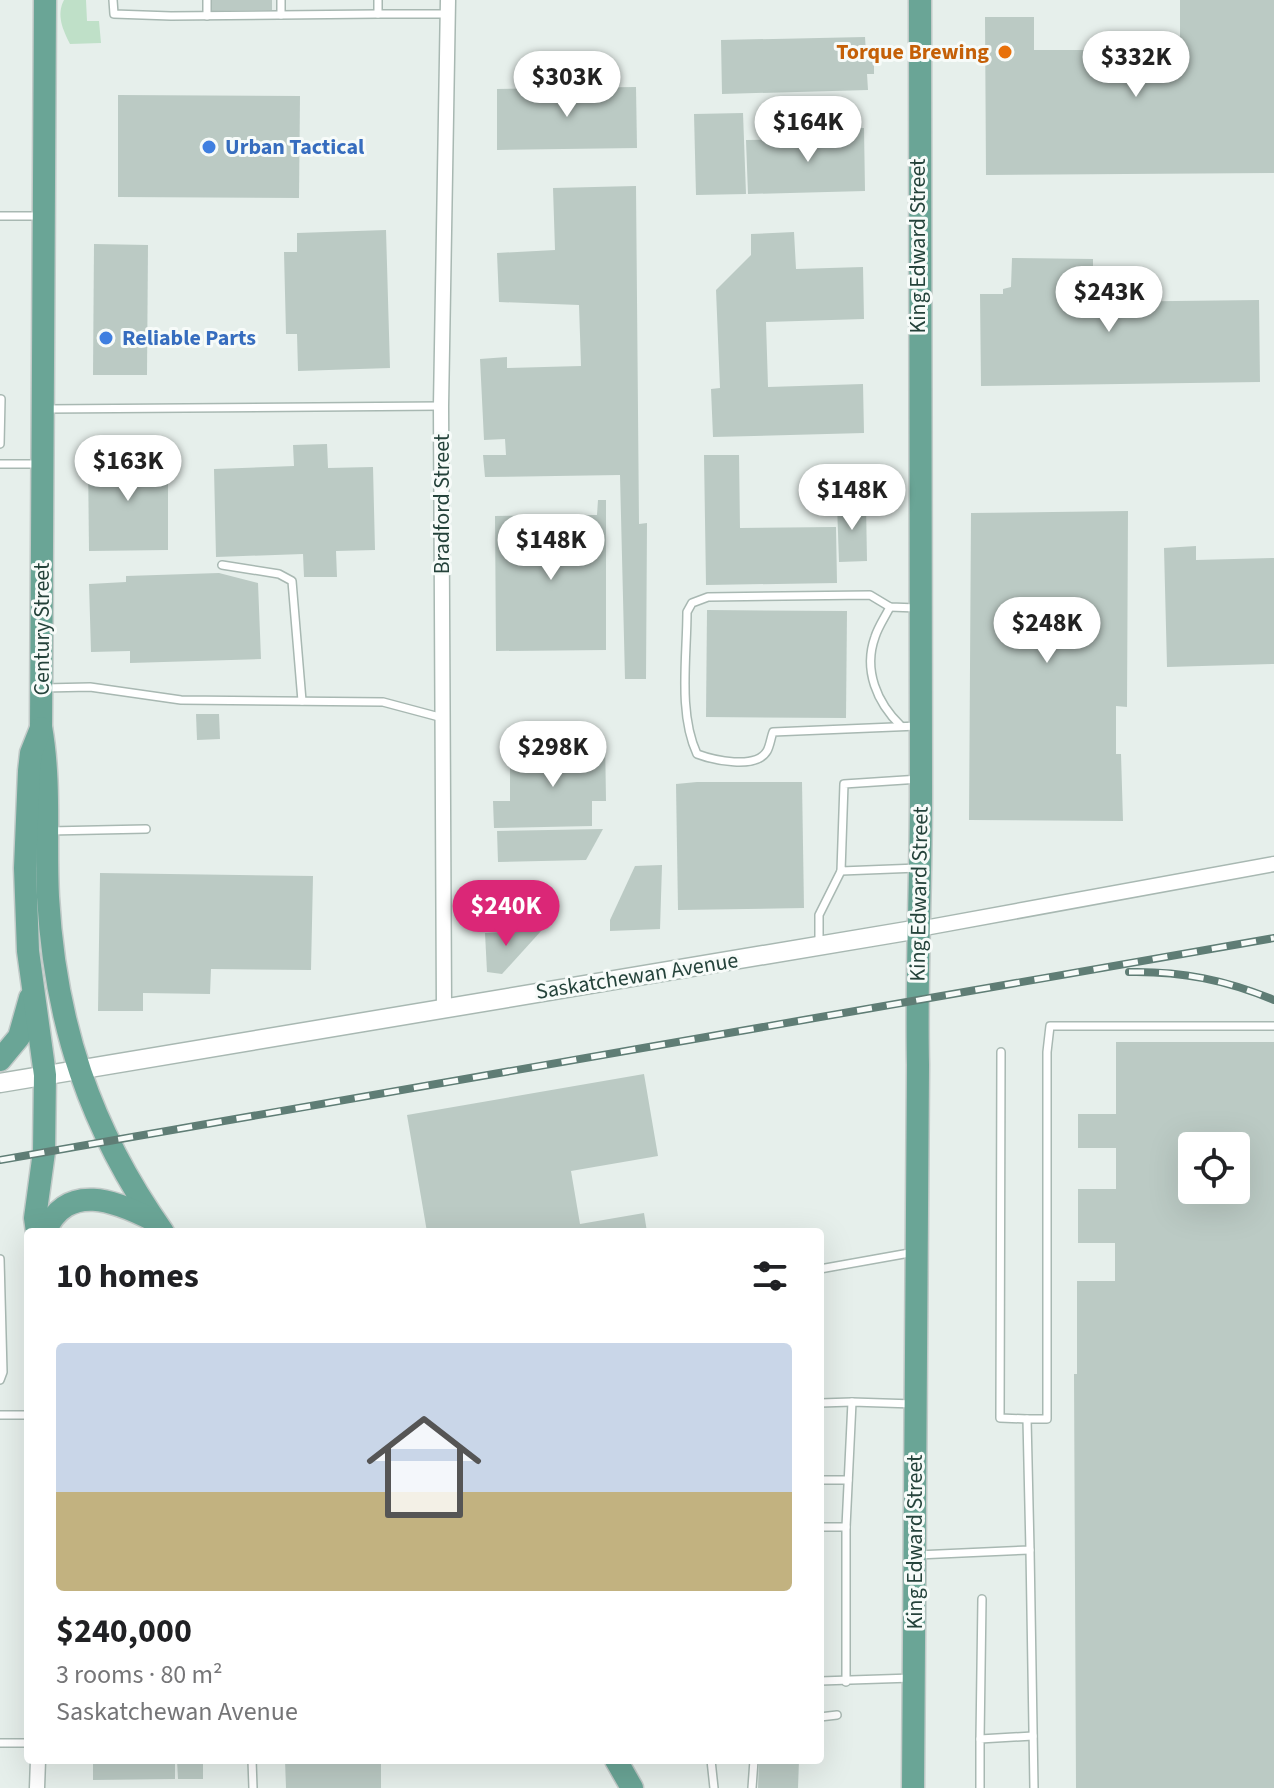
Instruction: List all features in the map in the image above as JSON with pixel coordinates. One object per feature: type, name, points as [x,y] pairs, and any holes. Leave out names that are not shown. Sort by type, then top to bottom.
[{"type":"main road","name":"Century Street","points":[[45,0],[41,727],[47,762],[48,894],[62,1005],[79,1069],[107,1141],[159,1227]]},
{"type":"main road","name":"King Edward Street","points":[[913,1788],[921,779],[910,726],[920,608],[920,0]]},
{"type":"main road","points":[[36,1228],[35,1218],[44,1152],[45,1075],[26,915],[27,802],[31,753],[41,727]]},
{"type":"main road","points":[[0,1060],[19,1037],[33,985]]},
{"type":"main road","points":[[47,1228],[55,1215],[67,1206],[82,1200],[99,1199],[117,1203],[159,1227]]},
{"type":"main road","points":[[618,1764],[632,1788]]},
{"type":"street","name":"Bradford Street","points":[[444,1008],[441,406],[448,7]]},
{"type":"street","name":"Saskatchewan Avenue","points":[[0,1083],[919,929],[1274,864]]},
{"type":"street","points":[[37,1788],[38,1764]]},
{"type":"lane","points":[[113,0],[114,14],[207,16],[378,14],[448,7]]},
{"type":"lane","points":[[207,0],[207,16]]},
{"type":"lane","points":[[281,0],[281,15]]},
{"type":"lane","points":[[378,0],[378,14]]},
{"type":"lane","points":[[0,216],[45,216]]},
{"type":"lane","points":[[0,444],[1,399]]},
{"type":"lane","points":[[44,409],[441,406]]},
{"type":"lane","points":[[0,464],[43,464]]},
{"type":"lane","points":[[222,565],[279,574],[292,581],[302,701]]},
{"type":"lane","points":[[910,726],[773,732],[767,752],[758,760],[719,762],[697,754],[692,742],[686,700],[687,612],[692,603],[708,597],[870,595],[890,607],[920,608]]},
{"type":"lane","points":[[890,607],[874,638],[873,683],[889,715],[910,726]]},
{"type":"lane","points":[[42,688],[90,687],[181,700],[383,702],[443,718]]},
{"type":"lane","points":[[819,946],[819,915],[841,871],[844,784],[921,779]]},
{"type":"lane","points":[[47,831],[146,829]]},
{"type":"lane","points":[[841,871],[920,868]]},
{"type":"lane","points":[[1001,1052],[1000,1418],[1047,1419],[1047,1052],[1050,1026],[1274,1026]]},
{"type":"lane","points":[[824,1268],[917,1251]]},
{"type":"lane","points":[[0,1259],[3,1372],[0,1380]]},
{"type":"lane","points":[[846,1682],[846,1527],[852,1402]]},
{"type":"lane","points":[[824,1403],[916,1404]]},
{"type":"lane","points":[[0,1415],[24,1415]]},
{"type":"lane","points":[[1027,1419],[1034,1788]]},
{"type":"lane","points":[[824,1480],[848,1480]]},
{"type":"lane","points":[[824,1527],[846,1527]]},
{"type":"lane","points":[[915,1555],[1030,1550]]},
{"type":"lane","points":[[980,1788],[982,1599]]},
{"type":"lane","points":[[824,1681],[914,1678]]},
{"type":"lane","points":[[824,1717],[837,1715]]},
{"type":"lane","points":[[980,1739],[1033,1736]]},
{"type":"lane","points":[[0,1743],[24,1743]]},
{"type":"lane","points":[[252,1764],[253,1788]]},
{"type":"lane","points":[[711,1764],[714,1788]]},
{"type":"lane","points":[[752,1788],[754,1764]]},
{"type":"green space","points":[[64,0],[86,0],[87,21],[99,21],[101,43],[70,44],[61,17]]},
{"type":"building","points":[[212,0],[272,0],[272,10],[212,11]]},
{"type":"building","points":[[1180,0],[1274,0],[1274,173],[986,175],[985,17],[1034,17],[1034,50],[1180,50]]},
{"type":"building","points":[[865,37],[866,53],[874,53],[874,74],[867,74],[868,90],[722,94],[721,40]]},
{"type":"building","points":[[636,87],[637,148],[497,150],[497,89]]},
{"type":"building","name":"Urban Tactical","points":[[118,95],[300,96],[299,198],[118,197]]},
{"type":"building","points":[[743,113],[746,194],[696,195],[694,114]]},
{"type":"building","points":[[864,128],[865,191],[748,194],[746,140],[831,139],[831,129]]},
{"type":"building","points":[[636,186],[639,524],[647,523],[646,679],[625,679],[620,475],[485,477],[483,455],[506,455],[505,439],[484,440],[480,359],[507,357],[507,368],[581,366],[579,305],[499,302],[497,253],[555,250],[553,188]]},
{"type":"building","points":[[386,230],[390,368],[298,371],[297,334],[286,334],[284,252],[297,252],[297,233]]},
{"type":"building","points":[[794,232],[796,269],[863,267],[864,319],[766,322],[768,387],[863,384],[864,433],[713,437],[711,389],[720,388],[716,290],[751,255],[751,234]]},
{"type":"building","points":[[94,244],[148,245],[147,375],[93,375]]},
{"type":"building","points":[[1012,258],[1093,259],[1093,302],[1259,300],[1260,382],[981,386],[980,294],[1003,294],[1003,289],[1011,287]]},
{"type":"building","points":[[327,444],[328,468],[373,467],[375,550],[336,551],[337,577],[304,577],[303,554],[216,557],[214,469],[294,466],[293,445]]},
{"type":"building","points":[[704,455],[739,455],[740,528],[836,527],[837,583],[706,585]]},
{"type":"building","points":[[168,456],[168,550],[89,551],[88,457]]},
{"type":"building","points":[[598,500],[606,500],[606,650],[496,651],[495,516],[597,515]]},
{"type":"building","points":[[866,503],[867,561],[839,562],[837,504]]},
{"type":"building","points":[[1128,511],[1127,707],[1116,706],[1116,754],[1121,754],[1123,821],[969,820],[971,513]]},
{"type":"building","points":[[1196,546],[1196,560],[1274,558],[1274,664],[1167,667],[1164,548]]},
{"type":"building","points":[[219,573],[258,583],[261,659],[130,663],[130,651],[91,652],[89,584],[126,582],[126,576]]},
{"type":"building","points":[[707,610],[847,611],[846,718],[706,717]]},
{"type":"building","points":[[196,714],[219,714],[220,739],[197,740]]},
{"type":"building","points":[[593,737],[605,737],[606,801],[592,801],[592,826],[494,828],[493,801],[510,801],[510,753],[594,753]]},
{"type":"building","points":[[802,782],[804,908],[678,910],[676,784]]},
{"type":"building","points":[[603,829],[586,860],[498,862],[497,831]]},
{"type":"building","points":[[662,865],[660,929],[610,931],[610,920],[635,866]]},
{"type":"building","points":[[100,873],[313,876],[311,970],[211,969],[210,994],[143,993],[143,1011],[98,1011]]},
{"type":"building","points":[[542,930],[502,974],[487,972],[485,933]]},
{"type":"building","points":[[1116,1042],[1274,1042],[1274,1788],[1076,1788],[1074,1374],[1077,1374],[1077,1281],[1115,1281],[1115,1243],[1078,1243],[1078,1189],[1116,1189],[1116,1148],[1078,1148],[1078,1114],[1116,1114]]},
{"type":"building","points":[[644,1074],[658,1156],[571,1171],[580,1224],[644,1213],[646,1228],[426,1228],[407,1115]]},
{"type":"building","points":[[93,1764],[175,1764],[175,1779],[93,1780]]},
{"type":"building","points":[[177,1764],[203,1764],[203,1779],[178,1779]]},
{"type":"building","points":[[285,1764],[381,1764],[381,1788],[286,1788]]},
{"type":"building","points":[[759,1764],[799,1764],[798,1788],[758,1788]]},
{"type":"railway","points":[[0,1160],[1274,938]]},
{"type":"railway","points":[[1129,972],[1203,978],[1274,1000]]},
{"type":"place","name":"Torque Brewing","points":[[1005,52]]},
{"type":"place","name":"Urban Tactical","points":[[209,147]]},
{"type":"place","name":"Reliable Parts","points":[[106,338]]}]
